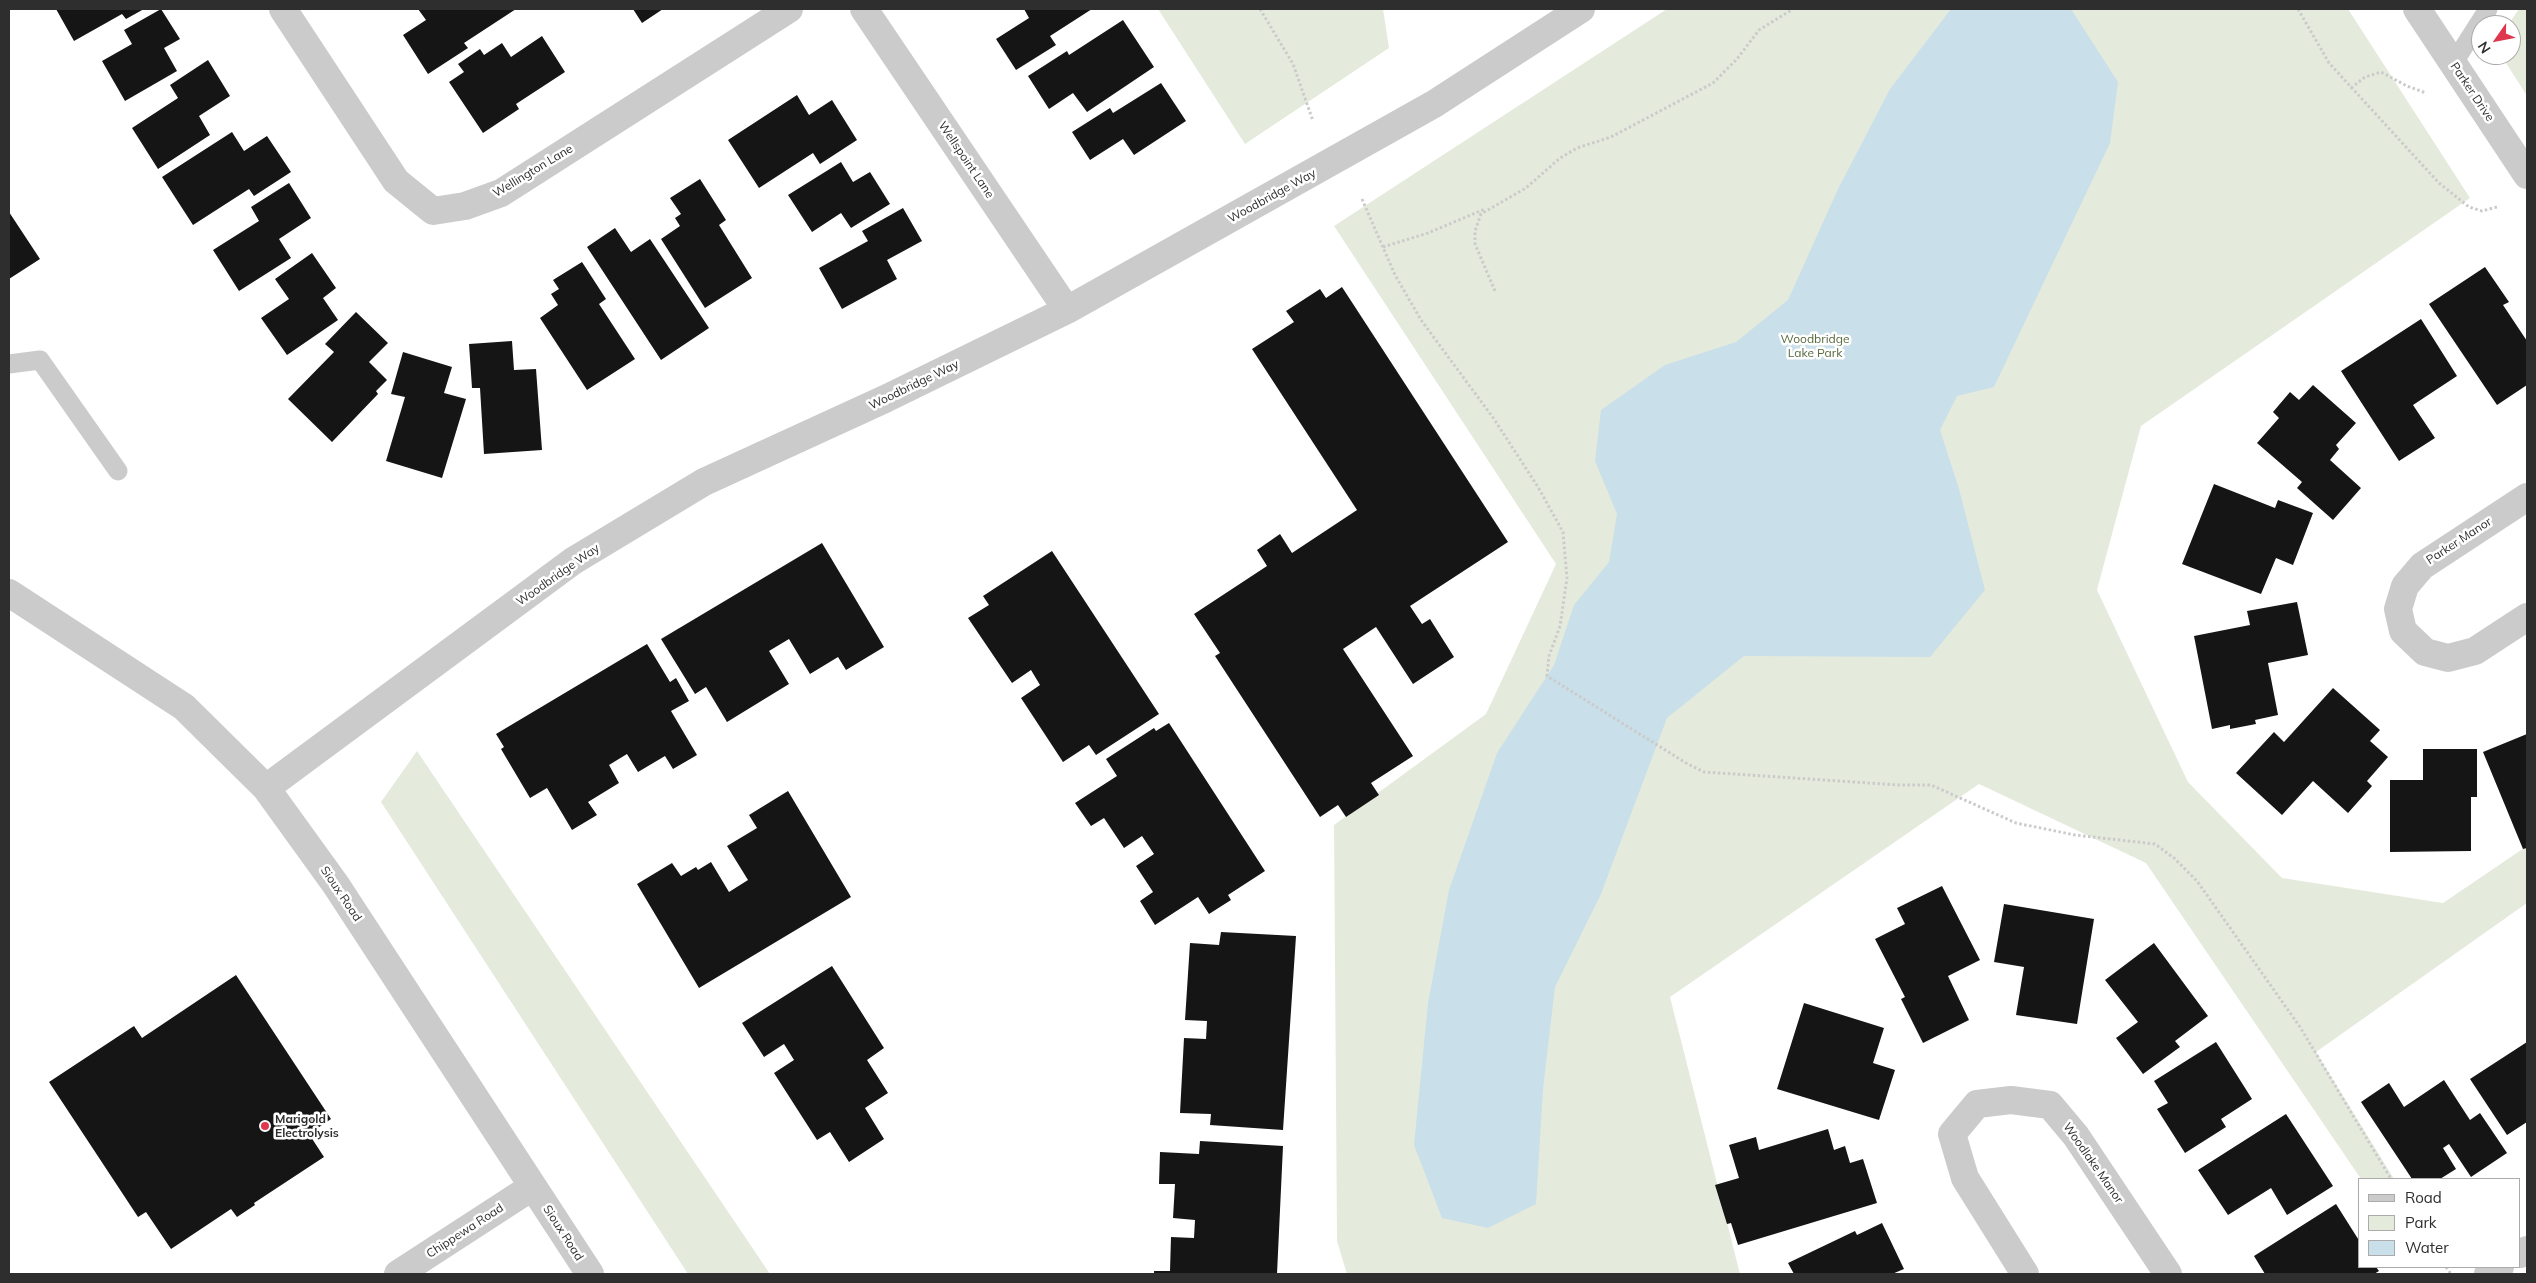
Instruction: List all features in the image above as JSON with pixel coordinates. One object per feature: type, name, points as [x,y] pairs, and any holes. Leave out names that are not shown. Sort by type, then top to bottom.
[{"type":"street","name":"Wellington Lane","points":[[283,9],[396,182],[433,211],[465,206],[501,193],[789,9]]},
{"type":"street","name":"Wellspoint Lane","points":[[864,9],[1067,310]]},
{"type":"street","name":"Woodbridge Way","points":[[266,788],[573,562],[704,482],[885,399],[1067,310],[1434,104],[1581,9]]},
{"type":"street","name":"Parker Drive","points":[[2416,9],[2527,175]]},
{"type":"street","name":"Parker Manor","points":[[2527,496],[2422,566],[2406,586],[2398,609],[2403,631],[2425,652],[2448,658],[2475,651],[2527,617]]},
{"type":"street","name":"Sioux Road","points":[[9,593],[184,707],[266,788],[336,885],[590,1274]]},
{"type":"street","name":"Woodlake Manor","points":[[2025,1274],[1965,1178],[1952,1134],[1977,1104],[2011,1100],[2050,1104],[2076,1136],[2168,1274]]},
{"type":"street","name":"Chippewa Road","points":[[398,1274],[532,1187]]},
{"type":"lane","points":[[2453,64],[2488,9]]},
{"type":"lane","points":[[9,364],[40,360],[118,471]]},
{"type":"path","points":[[1260,9],[1292,64],[1313,120]]},
{"type":"path","points":[[1383,247],[1428,233],[1488,208],[1526,188],[1560,158],[1577,148],[1611,137],[1713,83],[1737,58],[1759,30],[1793,9]]},
{"type":"path","points":[[2298,9],[2329,63],[2454,196],[2469,207],[2482,211],[2497,207]]},
{"type":"path","points":[[2351,88],[2365,77],[2381,72],[2406,86],[2426,93]]},
{"type":"path","points":[[1362,199],[1395,275],[1421,320],[1494,419],[1538,487],[1563,532],[1567,578],[1560,626],[1550,656],[1547,676],[1686,763],[1704,772],[1898,785],[1931,785],[2016,824],[2075,835],[2155,844],[2174,858],[2197,881],[2300,1027],[2390,1178]]},
{"type":"path","points":[[1488,208],[1478,221],[1475,231],[1476,244],[1495,291]]},
{"type":"green space","points":[[1158,9],[1383,9],[1389,48],[1245,144]]},
{"type":"green space","name":"Woodbridge Lake Park","points":[[1667,9],[2348,9],[2470,198],[2141,426],[2097,590],[2188,782],[2282,878],[2443,903],[2527,846],[2527,903],[2316,1052],[2393,1178],[2360,1178],[2146,863],[1979,784],[1670,997],[1740,1274],[1347,1274],[1337,1241],[1334,825],[1486,714],[1556,564],[1334,226]]},
{"type":"green space","points":[[2519,9],[2527,9],[2527,96],[2507,65],[2521,65],[2521,15],[2515,15]]},
{"type":"green space","points":[[417,751],[770,1274],[688,1274],[381,802]]},
{"type":"water","points":[[1951,9],[2071,9],[2118,82],[2110,143],[1994,387],[1957,396],[1940,430],[1959,489],[1985,590],[1930,657],[1744,656],[1667,718],[1601,894],[1555,987],[1543,1089],[1536,1204],[1488,1228],[1442,1218],[1414,1145],[1428,1003],[1449,890],[1497,753],[1554,665],[1574,605],[1609,562],[1617,514],[1595,461],[1601,410],[1665,365],[1736,342],[1788,300],[1838,189],[1890,89]]},
{"type":"building","points":[[56,9],[144,9],[126,19],[122,14],[74,41]]},
{"type":"building","points":[[161,9],[180,39],[164,48],[177,71],[125,101],[102,61],[132,44],[124,30]]},
{"type":"building","points":[[418,9],[516,9],[464,43],[468,48],[428,74],[403,35],[426,20]]},
{"type":"building","points":[[633,9],[663,9],[642,23]]},
{"type":"building","points":[[1024,9],[1092,9],[1050,36],[1056,45],[1016,70],[996,39],[1029,18]]},
{"type":"building","points":[[1123,20],[1154,67],[1087,112],[1073,93],[1049,109],[1028,76],[1067,51],[1069,55]]},
{"type":"building","points":[[542,36],[565,72],[516,104],[519,109],[483,133],[449,82],[464,72],[458,64],[480,49],[484,55],[502,43],[511,57]]},
{"type":"building","points":[[208,60],[230,96],[199,116],[210,135],[158,169],[132,128],[178,98],[170,85]]},
{"type":"building","points":[[1161,83],[1186,121],[1134,155],[1123,139],[1090,160],[1072,132],[1110,108],[1113,113]]},
{"type":"building","points":[[797,95],[809,115],[832,100],[857,140],[820,164],[813,153],[759,188],[728,140]]},
{"type":"building","points":[[232,132],[244,151],[267,136],[291,172],[254,196],[249,189],[193,225],[162,177]]},
{"type":"building","points":[[841,162],[853,182],[870,172],[890,204],[851,228],[841,213],[812,232],[788,195]]},
{"type":"building","points":[[700,179],[726,220],[719,225],[752,278],[705,308],[661,239],[680,226],[675,218],[681,214],[670,198]]},
{"type":"building","points":[[289,183],[311,218],[279,239],[291,258],[239,291],[213,250],[259,221],[251,207]]},
{"type":"building","points":[[903,208],[922,241],[887,260],[897,279],[842,309],[819,268],[868,241],[862,231]]},
{"type":"building","points":[[9,212],[40,259],[9,279]]},
{"type":"building","points":[[615,228],[631,252],[650,239],[709,328],[661,360],[587,247]]},
{"type":"building","points":[[312,253],[336,288],[323,298],[338,320],[287,355],[261,318],[289,299],[275,279]]},
{"type":"building","points":[[582,262],[606,299],[599,304],[635,359],[587,390],[540,318],[558,305],[551,294],[559,289],[553,280]]},
{"type":"building","points":[[2485,267],[2509,302],[2503,305],[2527,341],[2527,385],[2497,405],[2429,304]]},
{"type":"building","points":[[1342,287],[1508,542],[1410,606],[1422,624],[1430,619],[1454,657],[1413,684],[1376,627],[1343,649],[1413,756],[1371,783],[1379,795],[1346,817],[1338,805],[1320,817],[1215,656],[1220,653],[1194,614],[1267,566],[1257,550],[1280,534],[1292,553],[1357,510],[1252,349],[1294,322],[1286,311],[1320,289],[1326,298]]},
{"type":"building","points":[[356,312],[388,343],[369,362],[387,380],[376,391],[378,394],[332,442],[288,399],[334,352],[325,344]]},
{"type":"building","points":[[2421,319],[2457,376],[2413,405],[2435,438],[2399,461],[2341,371]]},
{"type":"building","points":[[512,341],[514,370],[536,369],[542,450],[484,454],[480,388],[472,388],[469,344]]},
{"type":"building","points":[[403,352],[452,367],[444,393],[466,399],[442,478],[386,461],[405,397],[391,394]]},
{"type":"building","points":[[2313,385],[2356,423],[2336,445],[2339,449],[2330,460],[2361,488],[2333,520],[2297,488],[2302,482],[2257,443],[2279,418],[2273,412],[2290,392],[2299,400]]},
{"type":"building","points":[[2214,484],[2275,508],[2278,500],[2313,513],[2293,565],[2276,558],[2261,594],[2182,564]]},
{"type":"building","points":[[822,543],[884,647],[846,670],[838,657],[810,674],[789,639],[769,651],[789,684],[727,722],[706,687],[695,694],[661,639]]},
{"type":"building","points":[[1052,551],[1159,714],[1096,755],[1089,745],[1063,762],[1021,698],[1040,685],[1031,670],[1012,683],[968,618],[989,605],[983,596]]},
{"type":"building","points":[[2297,602],[2308,655],[2268,663],[2278,715],[2255,720],[2256,724],[2230,729],[2230,725],[2212,729],[2194,636],[2250,625],[2247,611]]},
{"type":"building","points":[[647,644],[670,682],[676,678],[689,701],[671,711],[697,755],[673,769],[665,756],[638,772],[627,754],[609,765],[619,783],[588,802],[597,815],[572,830],[547,788],[530,798],[501,749],[504,747],[496,734]]},
{"type":"building","points":[[2333,688],[2380,730],[2370,741],[2388,757],[2367,781],[2372,786],[2348,813],[2313,781],[2282,815],[2236,773],[2274,732],[2284,742]]},
{"type":"building","points":[[1169,723],[1265,871],[1228,895],[1231,900],[1209,914],[1198,897],[1155,925],[1140,901],[1153,892],[1136,866],[1154,854],[1142,836],[1124,848],[1104,818],[1091,826],[1075,803],[1117,776],[1106,759],[1154,728],[1156,731]]},
{"type":"building","points":[[2527,734],[2527,848],[2523,849],[2483,752]]},
{"type":"building","points":[[2423,749],[2477,749],[2477,797],[2471,797],[2471,851],[2390,852],[2390,780],[2423,780]]},
{"type":"building","points":[[788,791],[851,897],[699,988],[637,884],[672,863],[681,876],[696,867],[698,870],[711,862],[729,892],[748,880],[727,846],[757,828],[749,815]]},
{"type":"building","points":[[1942,886],[1980,960],[1948,976],[1969,1020],[1923,1043],[1901,999],[1905,997],[1875,939],[1905,924],[1897,908]]},
{"type":"building","points":[[2004,904],[2094,919],[2077,1024],[2016,1015],[2024,967],[1994,962]]},
{"type":"building","points":[[1221,932],[1296,936],[1283,1130],[1210,1125],[1211,1114],[1180,1113],[1184,1038],[1206,1039],[1207,1021],[1185,1020],[1190,943],[1219,945]]},
{"type":"building","points":[[2154,943],[2208,1016],[2175,1041],[2180,1047],[2143,1074],[2116,1038],[2138,1022],[2105,980]]},
{"type":"building","points":[[832,966],[884,1048],[867,1060],[888,1093],[865,1108],[884,1139],[849,1162],[830,1132],[817,1140],[774,1073],[794,1060],[784,1044],[764,1057],[742,1023]]},
{"type":"building","points":[[236,975],[331,1119],[309,1134],[324,1157],[254,1203],[255,1205],[237,1217],[231,1209],[171,1249],[146,1212],[138,1217],[49,1082],[134,1026],[142,1038]]},
{"type":"building","points":[[1804,1003],[1884,1028],[1873,1063],[1895,1070],[1879,1120],[1777,1089]]},
{"type":"building","points":[[2216,1042],[2252,1099],[2221,1119],[2226,1127],[2185,1153],[2157,1109],[2168,1103],[2154,1081]]},
{"type":"building","points":[[2527,1042],[2527,1122],[2507,1135],[2470,1079]]},
{"type":"building","points":[[2444,1080],[2470,1120],[2480,1113],[2507,1153],[2471,1177],[2449,1144],[2443,1148],[2456,1169],[2442,1178],[2411,1178],[2361,1102],[2389,1083],[2404,1107]]},
{"type":"building","points":[[2286,1114],[2333,1186],[2287,1215],[2271,1188],[2228,1215],[2198,1170]]},
{"type":"building","points":[[1828,1129],[1834,1150],[1845,1146],[1850,1163],[1863,1159],[1877,1203],[1738,1245],[1731,1223],[1727,1224],[1715,1185],[1739,1178],[1729,1145],[1756,1137],[1759,1150]]},
{"type":"building","points":[[1200,1141],[1283,1146],[1277,1274],[1154,1274],[1154,1271],[1170,1271],[1171,1237],[1194,1238],[1195,1220],[1173,1218],[1175,1184],[1159,1184],[1160,1152],[1199,1154]]},
{"type":"building","points":[[2336,1204],[2358,1239],[2358,1268],[2377,1268],[2379,1271],[2374,1274],[2265,1274],[2254,1256]]},
{"type":"building","points":[[1882,1223],[1904,1269],[1892,1274],[1794,1274],[1788,1263],[1855,1231],[1857,1235]]},
{"type":"place","name":"Marigold Electrolysis","points":[[265,1126]]}]
